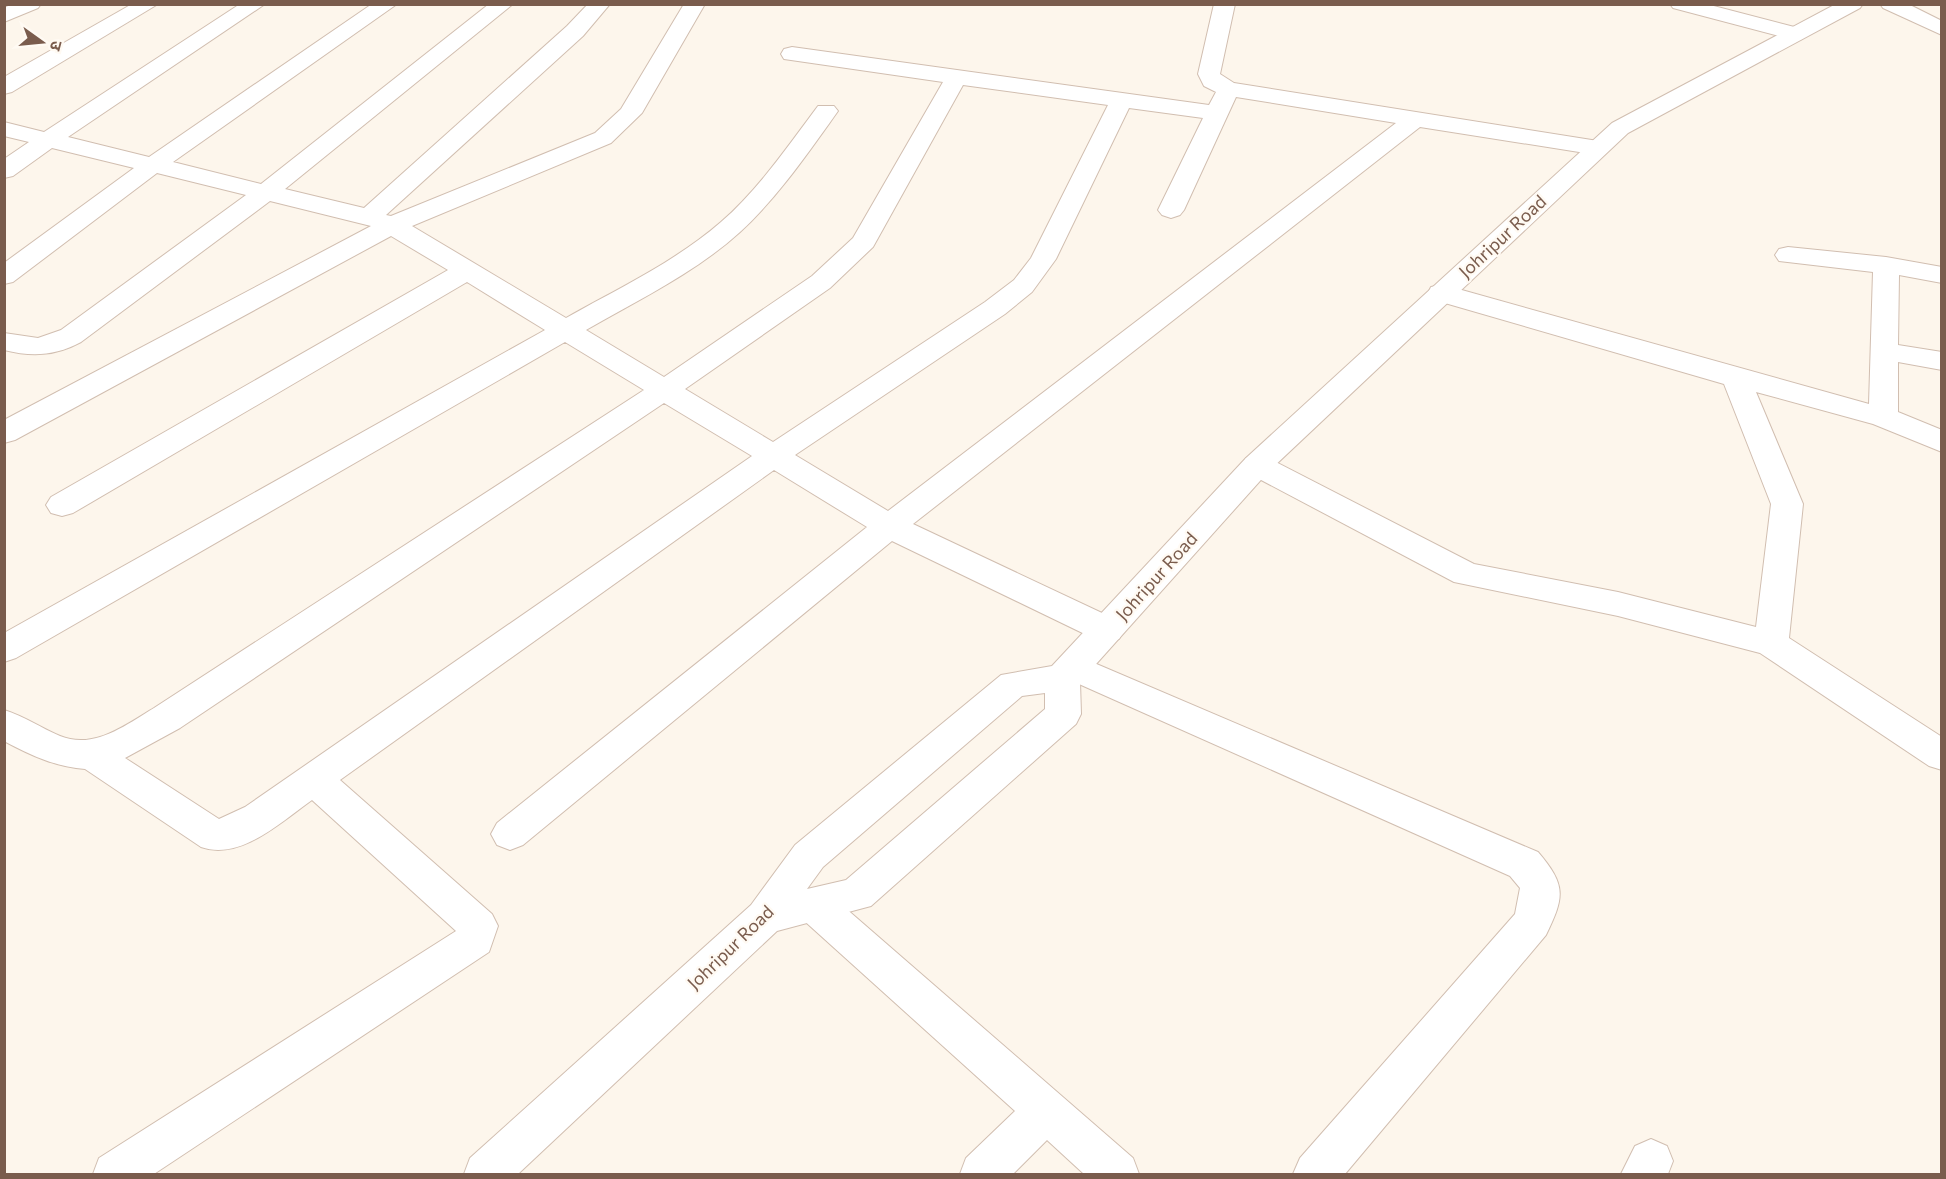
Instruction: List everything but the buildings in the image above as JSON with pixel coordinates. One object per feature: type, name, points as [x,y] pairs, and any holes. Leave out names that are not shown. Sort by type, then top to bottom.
[{"type":"street","points":[[4,16],[31,4]]},
{"type":"street","points":[[4,87],[148,4]]},
{"type":"street","points":[[4,171],[255,4]]},
{"type":"street","points":[[4,276],[153,165],[387,4]]},
{"type":"street","points":[[4,341],[26,347],[55,345],[266,192],[502,4]]},
{"type":"street","points":[[380,221],[600,4]]},
{"type":"street","points":[[4,433],[380,221],[591,144],[617,128],[630,114],[695,4]]},
{"type":"street","points":[[1225,4],[1209,74],[1212,81],[1228,89],[1598,148]]},
{"type":"street","points":[[1680,4],[1794,34]]},
{"type":"street","name":"Johripur Road","points":[[486,1174],[765,916],[809,856],[1013,684],[1068,672],[1257,465],[1620,128],[1853,4]]},
{"type":"street","points":[[1890,4],[1941,29]]},
{"type":"street","points":[[792,54],[1215,113]]},
{"type":"street","points":[[6,728],[71,756],[94,756],[116,748],[167,718],[664,390],[821,282],[858,249],[883,211],[957,76]]},
{"type":"street","points":[[1172,210],[1228,89]]},
{"type":"street","points":[[94,756],[214,836],[233,832],[258,818],[774,456],[1023,286],[1043,259],[1122,99]]},
{"type":"street","points":[[4,650],[683,263],[730,227],[767,190],[826,111]]},
{"type":"street","points":[[510,834],[889,526],[1414,120]]},
{"type":"street","points":[[4,129],[380,221],[889,526],[1107,630]]},
{"type":"street","points":[[1788,255],[1886,265],[1941,275]]},
{"type":"street","points":[[1883,417],[1886,265]]},
{"type":"street","points":[[62,505],[466,271]]},
{"type":"street","points":[[1441,293],[1736,378],[1883,417],[1941,442]]},
{"type":"street","points":[[1884,351],[1941,361]]},
{"type":"street","points":[[1736,378],[1787,504],[1771,644]]},
{"type":"street","points":[[1257,465],[1466,574],[1618,604],[1771,644],[1941,756]]},
{"type":"street","points":[[765,916],[857,894],[1063,714],[1068,672],[1524,864],[1540,883],[1540,898],[1532,922],[1316,1174]]},
{"type":"street","points":[[115,1174],[475,940],[478,926],[314,779]]},
{"type":"street","points":[[814,905],[1117,1174]]},
{"type":"street","points":[[982,1174],[1046,1111]]}]
